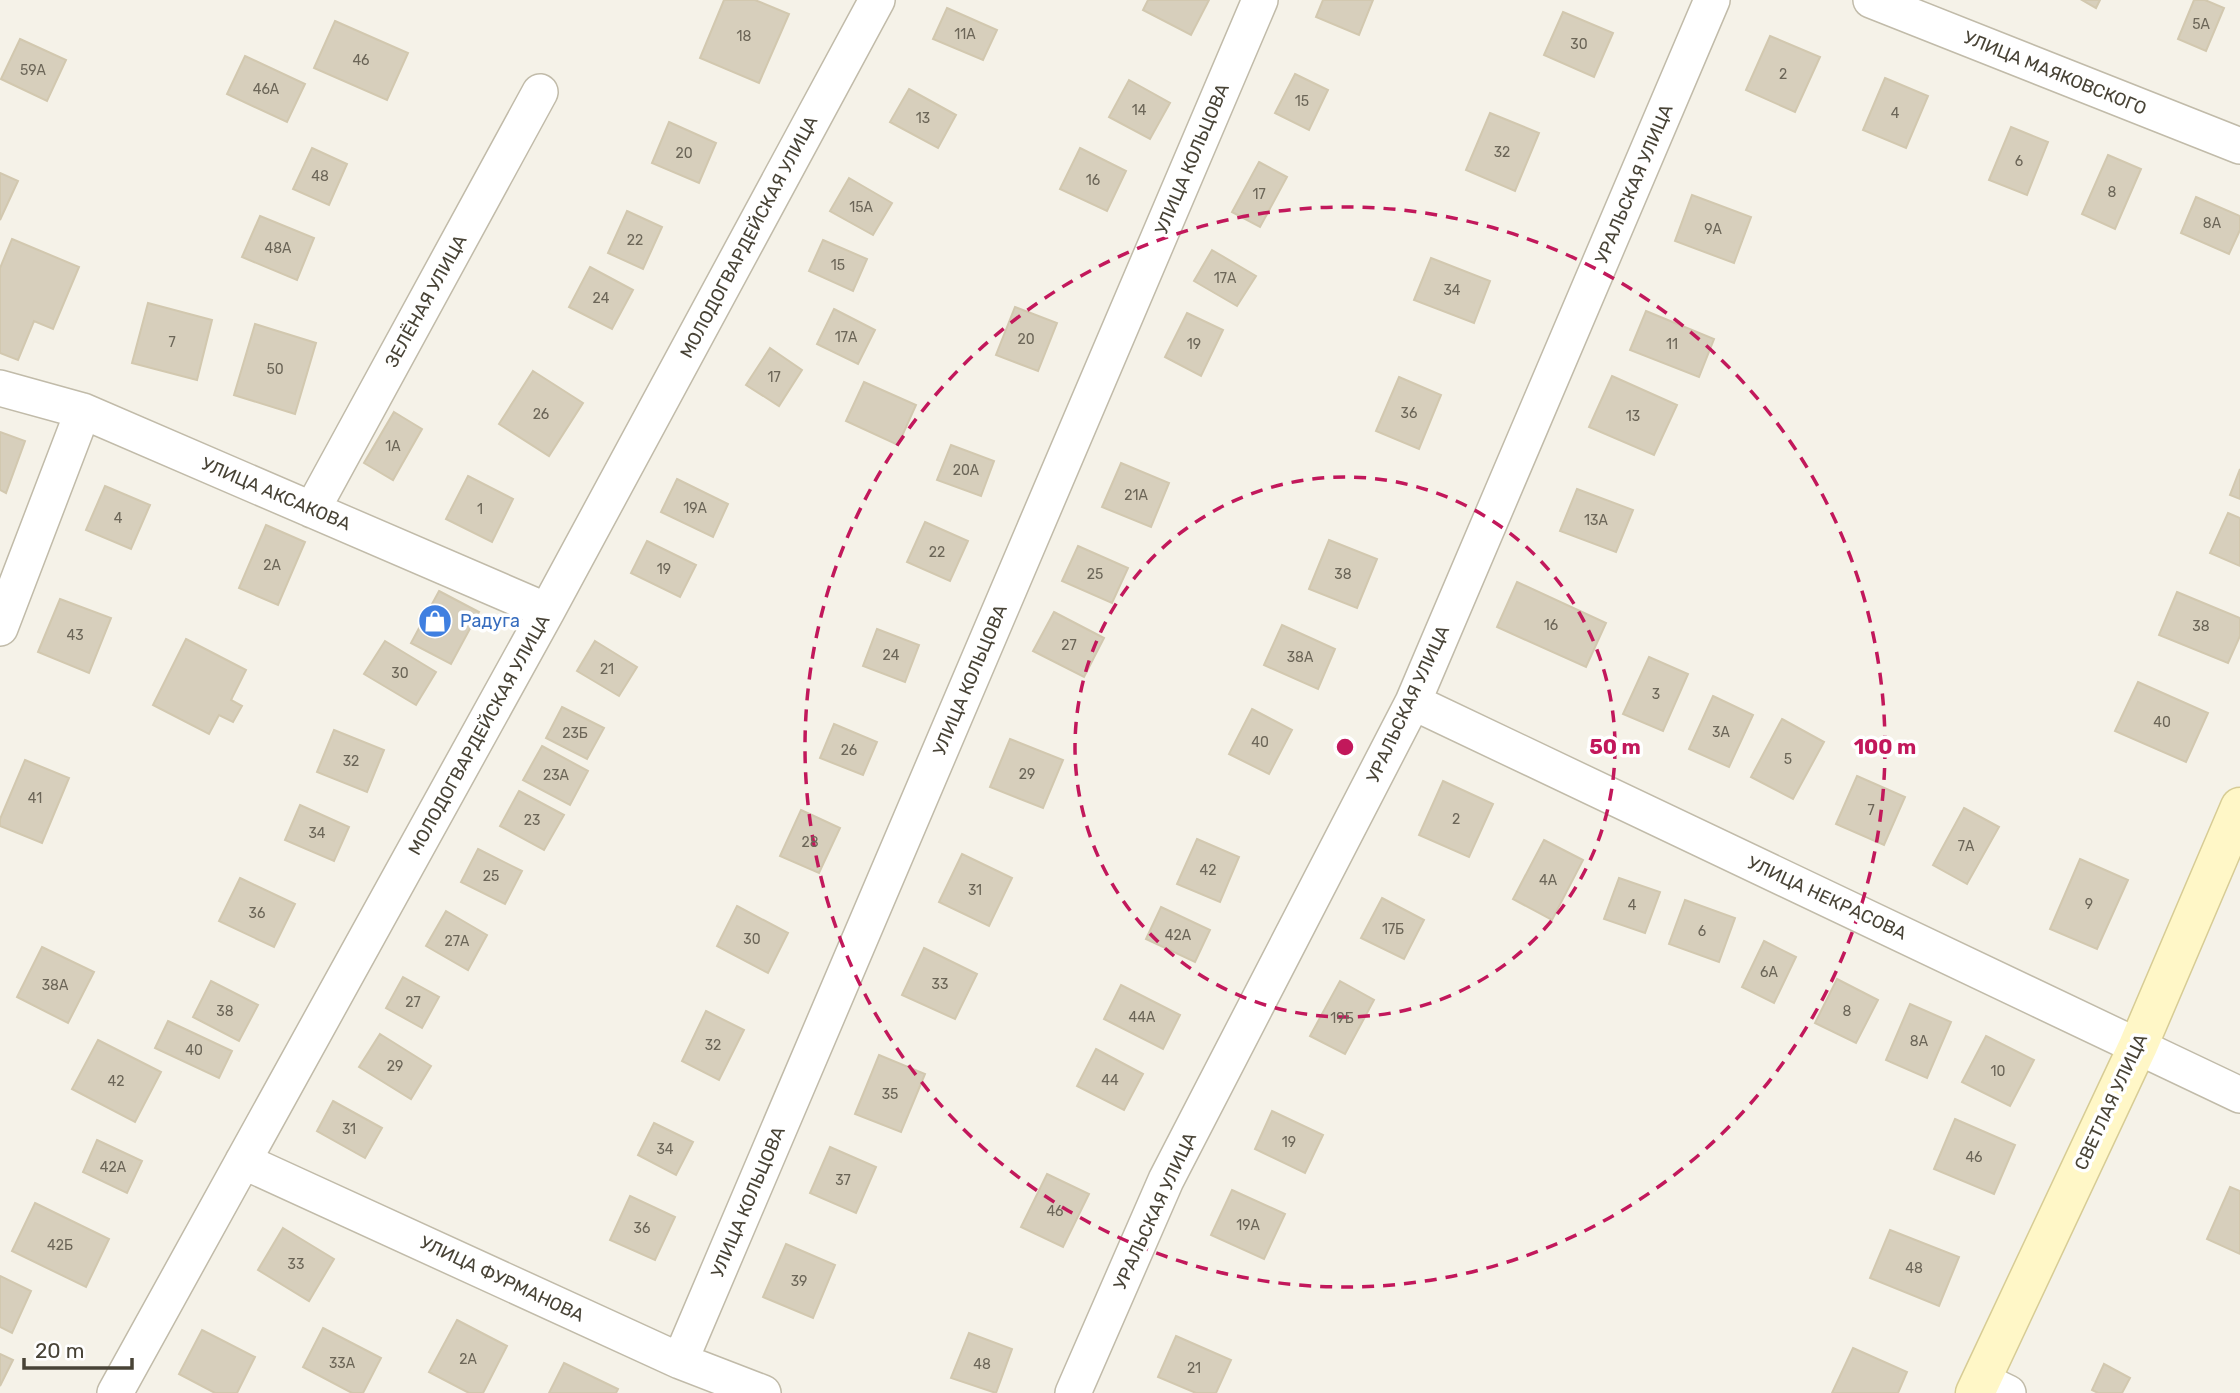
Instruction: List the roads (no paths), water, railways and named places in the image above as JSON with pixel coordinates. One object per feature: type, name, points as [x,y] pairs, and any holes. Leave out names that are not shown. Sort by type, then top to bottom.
[{"type":"main road","name":"СВЕТЛАЯ УЛИЦА","points":[[1988,1389],[2240,807]]},
{"type":"street","name":"МОЛОДОГВАРДЕЙСКАЯ УЛИЦА","points":[[115,1393],[547,611],[877,0]]},
{"type":"street","name":"УЛИЦА КОЛЬЦОВА","points":[[680,1361],[1260,0]]},
{"type":"street","name":"УРАЛЬСКАЯ УЛИЦА","points":[[1073,1393],[1167,1180],[1413,702],[1712,0]]},
{"type":"street","name":"УЛИЦА МАЯКОВСКОГО","points":[[1871,0],[2240,146]]},
{"type":"street","name":"ЗЕЛЁНАЯ УЛИЦА","points":[[312,510],[540,92]]},
{"type":"street","name":"УЛИЦА АКСАКОВА","points":[[0,388],[83,411],[547,611]]},
{"type":"street","points":[[0,628],[83,411]]},
{"type":"street","name":"УЛИЦА НЕКРАСОВА","points":[[1413,702],[2240,1095]]},
{"type":"street","name":"УЛИЦА ФУРМАНОВА","points":[[243,1161],[680,1361],[763,1393]]},
{"type":"place","name":"Радуга","points":[[435,621]]}]
